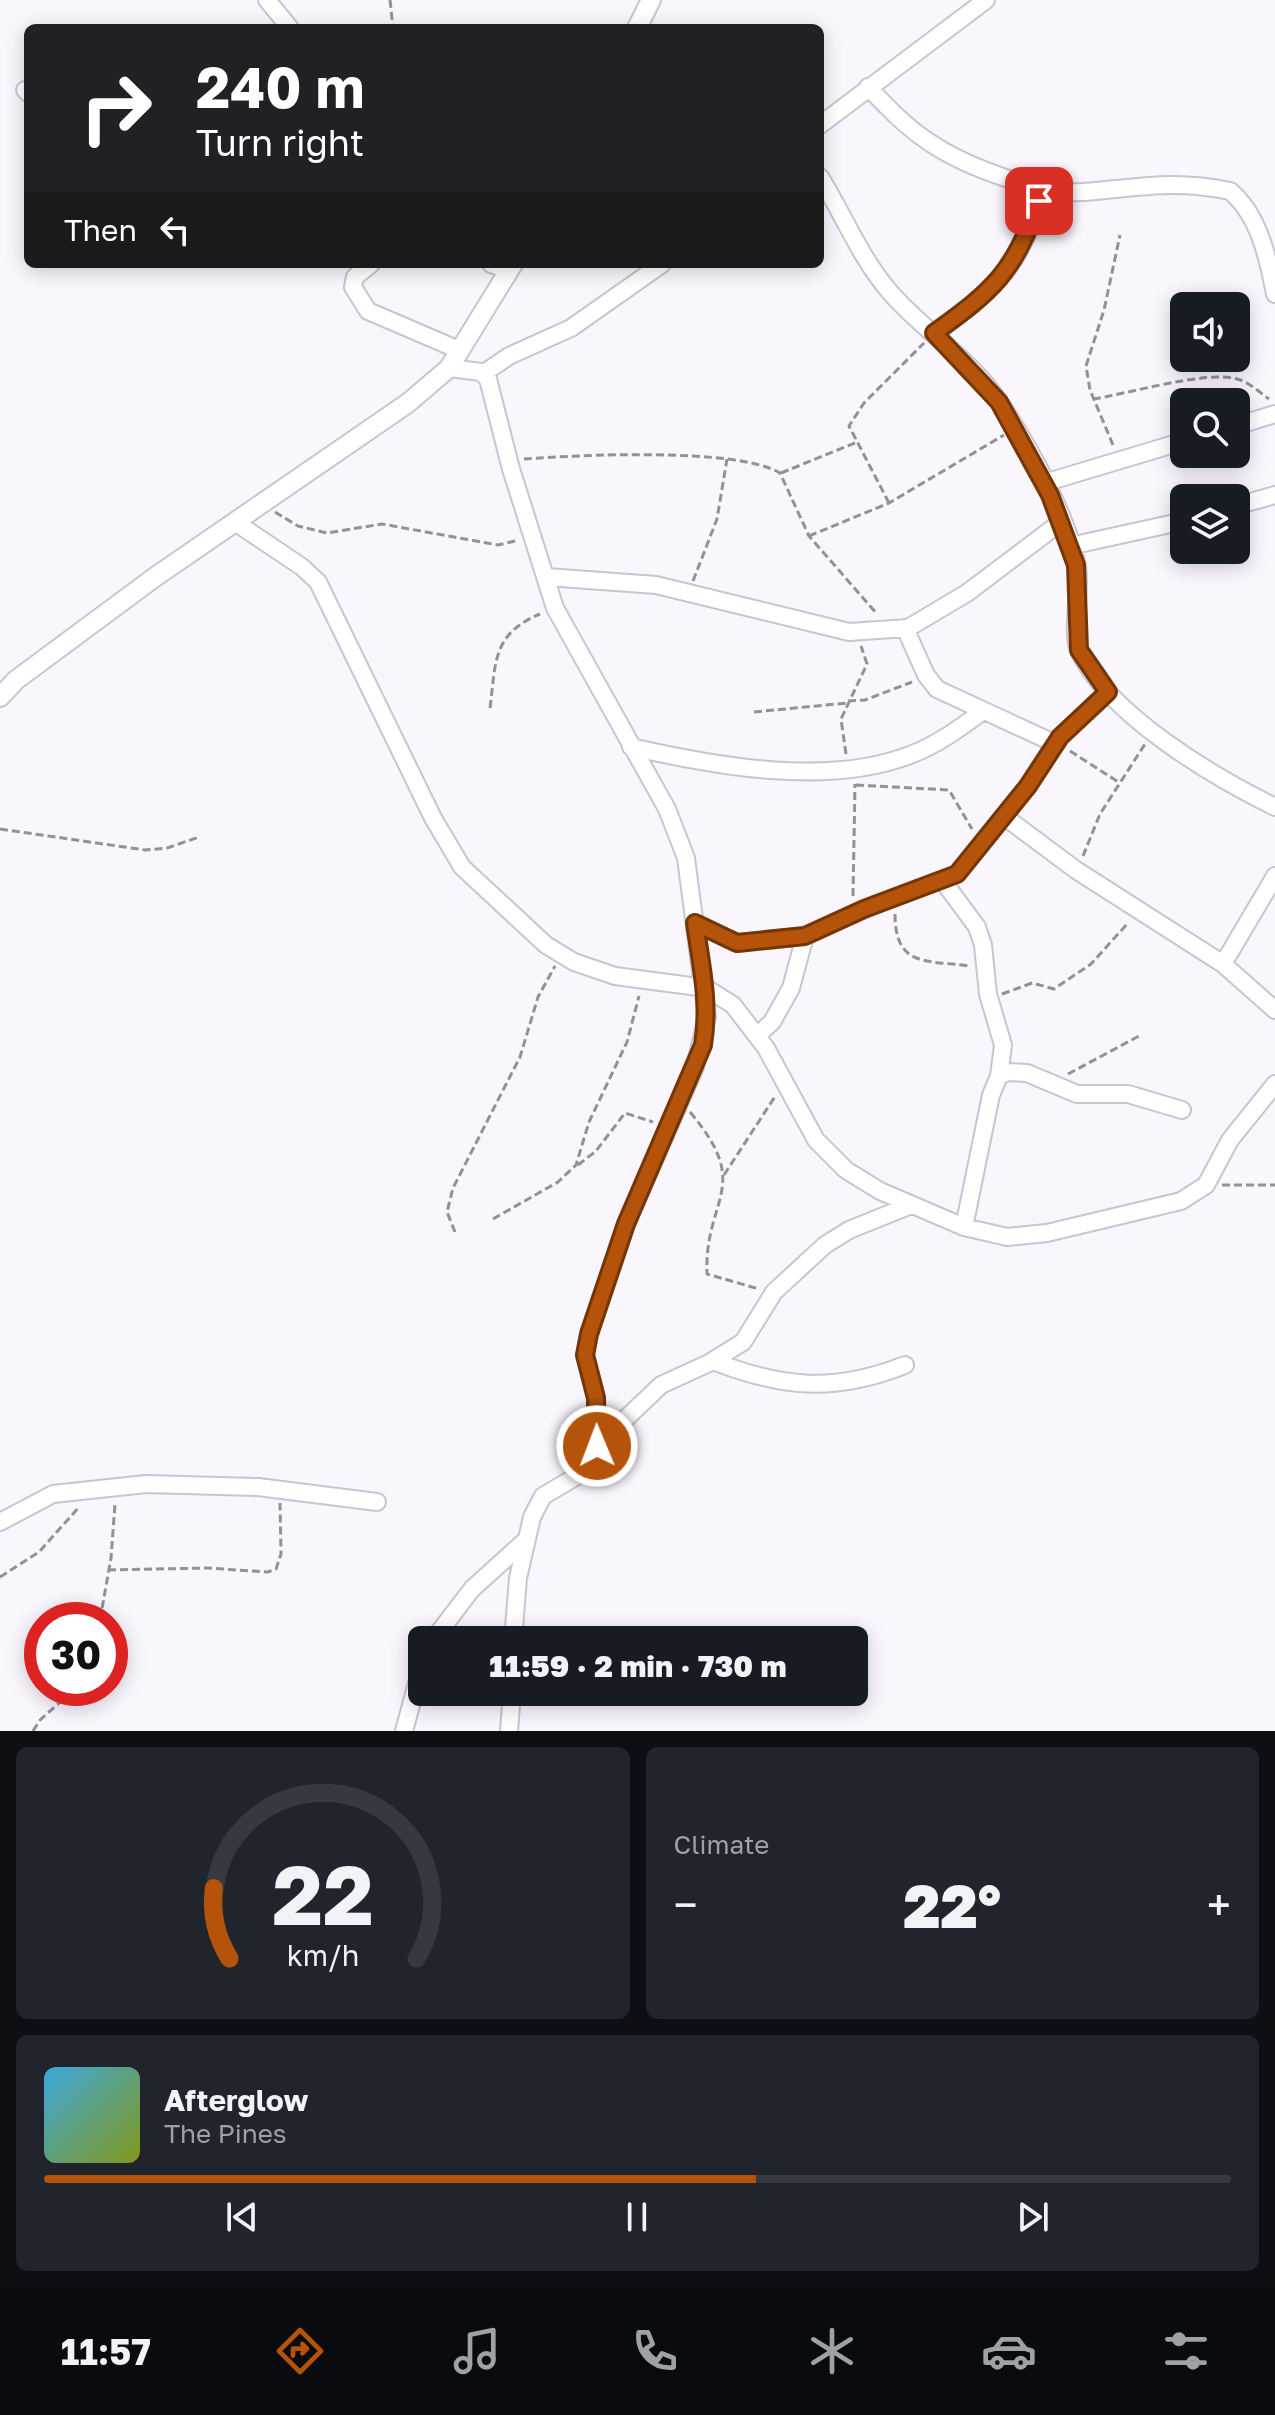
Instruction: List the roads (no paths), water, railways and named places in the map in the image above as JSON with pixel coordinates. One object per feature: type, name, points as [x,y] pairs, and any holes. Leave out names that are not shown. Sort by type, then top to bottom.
[{"type":"street","points":[[639,24],[651,0]]},
{"type":"street","points":[[824,122],[986,0]]},
{"type":"street","points":[[267,1],[268,24]]},
{"type":"street","points":[[267,1],[287,24]]},
{"type":"street","points":[[868,87],[897,118],[934,145],[975,165],[1042,187],[1080,192],[1165,182],[1230,191],[1240,199],[1254,223],[1275,294]]},
{"type":"street","points":[[824,184],[887,288],[917,322],[934,333],[980,378],[1014,428],[1044,483],[1070,546],[1079,583],[1079,650],[1115,703],[1153,732],[1275,807]]},
{"type":"street","points":[[934,333],[1001,281],[1032,220],[1042,187]]},
{"type":"street","points":[[366,268],[355,277],[353,287],[368,311],[459,350]]},
{"type":"street","points":[[0,697],[16,680],[155,577],[408,403],[449,368],[510,268]]},
{"type":"street","points":[[449,368],[484,373],[509,356],[571,328],[656,268]]},
{"type":"street","points":[[484,373],[491,387],[508,460],[555,608],[667,809],[686,858],[706,988],[707,1017],[703,1045],[626,1224],[589,1334],[585,1355],[596,1398],[597,1446]]},
{"type":"street","points":[[1250,422],[1275,414]]},
{"type":"street","points":[[1044,483],[1170,445]]},
{"type":"street","points":[[1250,502],[1275,495]]},
{"type":"street","points":[[235,522],[302,567],[318,582],[450,849],[462,867],[546,945],[574,962],[642,981],[706,988],[733,1005],[757,1036],[816,1140],[846,1170],[911,1205],[964,1227],[1007,1237],[1047,1233],[1181,1201],[1206,1185],[1230,1140],[1275,1084]]},
{"type":"street","points":[[547,577],[689,592],[773,616],[855,631],[898,629],[924,621],[967,593],[1061,522]]},
{"type":"street","points":[[1070,546],[1170,524]]},
{"type":"street","points":[[898,629],[937,689],[1056,744]]},
{"type":"street","points":[[695,923],[737,943],[805,936],[854,913],[957,874],[1005,817],[1071,724],[1108,692]]},
{"type":"street","points":[[631,747],[680,758],[853,778],[922,750],[983,711]]},
{"type":"street","points":[[1005,817],[1076,870],[1223,964],[1275,1010]]},
{"type":"street","points":[[1223,964],[1275,876]]},
{"type":"street","points":[[943,881],[977,927],[990,998],[1003,1045],[999,1076],[991,1095],[964,1227]]},
{"type":"street","points":[[757,1036],[772,1022],[791,988],[805,936]]},
{"type":"street","points":[[999,1076],[1016,1071],[1077,1094],[1128,1094],[1182,1110]]},
{"type":"street","points":[[515,1626],[525,1541],[532,1517],[543,1496],[577,1476],[590,1462],[597,1446],[661,1385],[713,1361],[743,1342],[774,1292],[838,1236],[911,1205]]},
{"type":"street","points":[[713,1361],[785,1384],[845,1383],[905,1365]]},
{"type":"street","points":[[0,1522],[53,1494],[122,1487],[217,1484],[377,1502]]},
{"type":"street","points":[[444,1626],[472,1589],[525,1541]]},
{"type":"street","points":[[404,1731],[411,1706]]},
{"type":"street","points":[[509,1731],[511,1706]]}]
